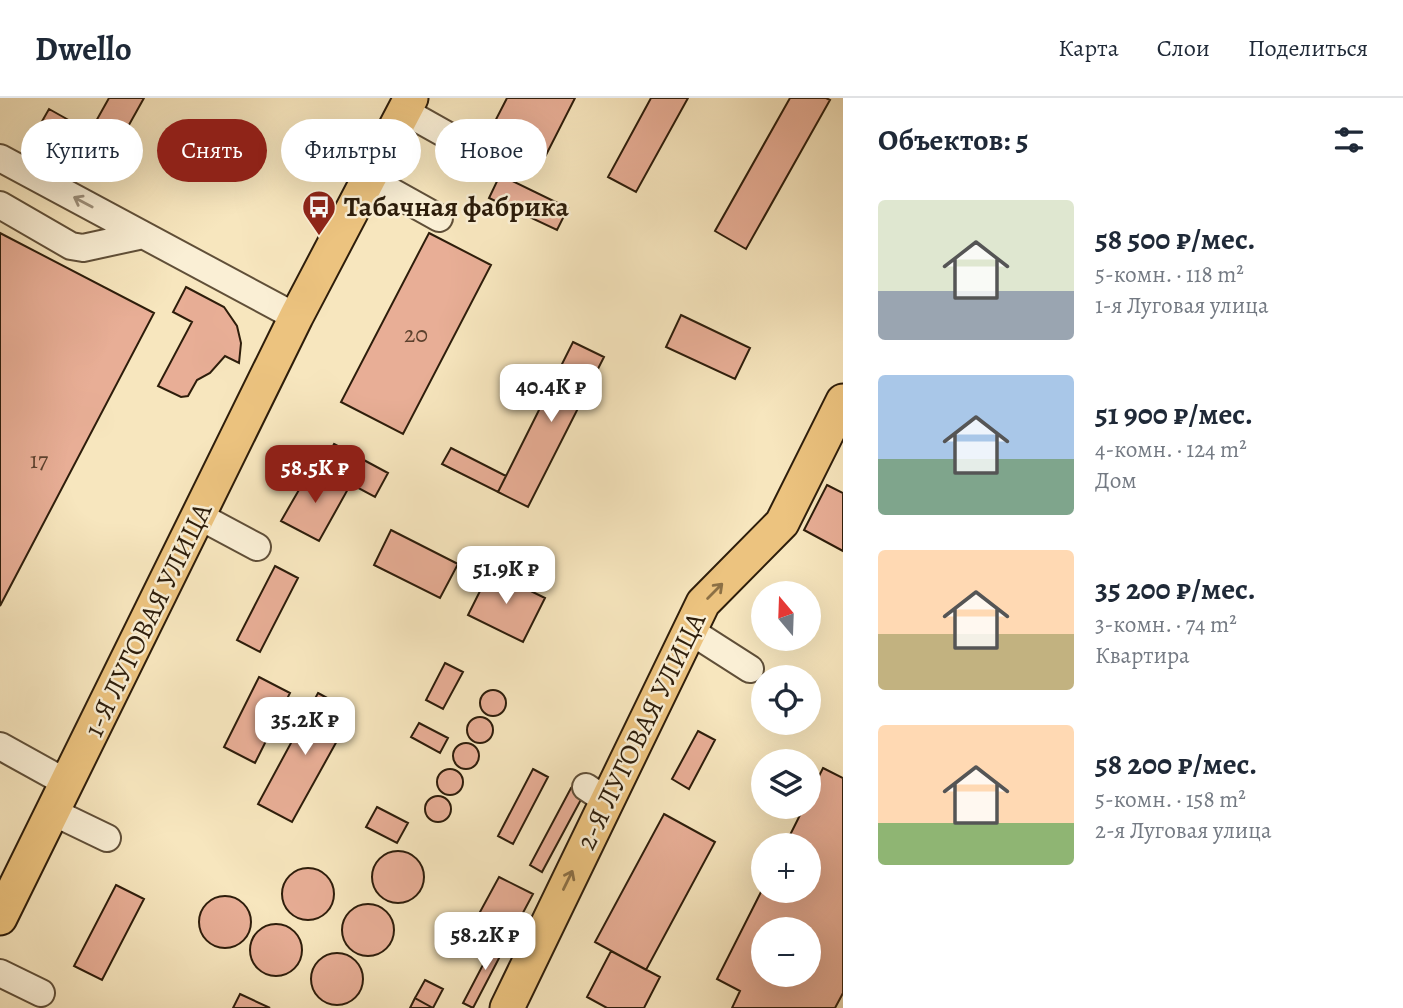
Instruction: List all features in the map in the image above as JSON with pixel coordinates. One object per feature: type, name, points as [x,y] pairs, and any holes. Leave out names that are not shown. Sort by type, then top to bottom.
[{"type":"main road","name":"1-Я ЛУГОВАЯ УЛИЦА","points":[[0,918],[296,317],[367,182]]},
{"type":"main road","name":"2-Я ЛУГОВАЯ УЛИЦА","points":[[507,1008],[597,794],[702,603],[782,523],[841,411]]},
{"type":"lane","points":[[408,105],[435,124]]},
{"type":"lane","points":[[0,158],[296,317]]},
{"type":"lane","points":[[374,182],[439,218]]},
{"type":"lane","points":[[0,205],[71,246],[83,248],[143,234]]},
{"type":"lane","points":[[199,516],[257,547]]},
{"type":"lane","points":[[689,631],[750,669]]},
{"type":"lane","points":[[0,746],[67,783]]},
{"type":"lane","points":[[53,812],[107,838]]},
{"type":"lane","points":[[0,973],[41,993]]},
{"type":"building","points":[[109,98],[144,98],[132,119],[97,119]]},
{"type":"building","points":[[507,98],[575,98],[547,153],[547,119],[496,119]]},
{"type":"building","points":[[651,98],[688,98],[636,192],[608,177]]},
{"type":"building","points":[[790,98],[830,100],[746,249],[715,231]]},
{"type":"building","points":[[49,109],[67,119],[43,119]]},
{"type":"building","points":[[497,182],[514,182],[568,208],[557,230],[489,198]]},
{"type":"building","points":[[0,233],[154,313],[0,606]]},
{"type":"building","points":[[429,233],[491,265],[403,434],[341,402]]},
{"type":"building","points":[[186,287],[224,307],[237,326],[241,343],[239,363],[225,356],[210,373],[197,380],[188,396],[181,397],[158,386],[192,322],[173,312]]},
{"type":"building","points":[[681,315],[750,348],[735,379],[666,347]]},
{"type":"building","points":[[573,342],[604,357],[528,507],[498,492]]},
{"type":"building","points":[[334,444],[388,473],[375,497],[321,468]]},
{"type":"building","points":[[451,448],[506,476],[498,492],[442,464]]},
{"type":"building","points":[[311,469],[348,489],[319,541],[281,521]]},
{"type":"building","points":[[827,485],[843,493],[843,551],[804,530]]},
{"type":"building","points":[[391,530],[458,564],[440,598],[374,565]]},
{"type":"building","points":[[275,566],[298,578],[260,652],[237,640]]},
{"type":"building","points":[[490,571],[545,598],[523,642],[468,615]]},
{"type":"building","points":[[445,663],[463,672],[443,709],[426,700]]},
{"type":"building","points":[[259,677],[290,693],[255,763],[224,747]]},
{"type":"building","points":[[493,690],[502,694],[506,703],[502,712],[493,716],[484,712],[480,703],[484,694]]},
{"type":"building","points":[[318,693],[353,712],[292,822],[258,804]]},
{"type":"building","points":[[480,717],[489,721],[493,730],[489,739],[480,743],[471,739],[467,730],[471,721]]},
{"type":"building","points":[[419,723],[448,738],[440,753],[411,737]]},
{"type":"building","points":[[698,731],[715,740],[689,789],[672,779]]},
{"type":"building","points":[[466,743],[475,747],[479,756],[475,765],[466,769],[457,765],[453,756],[457,747]]},
{"type":"building","points":[[823,768],[843,778],[843,993],[835,1008],[732,1008],[740,991],[717,979],[755,903],[821,903],[821,833],[791,833],[798,819],[821,819]]},
{"type":"building","points":[[450,769],[459,773],[463,782],[459,791],[450,795],[441,791],[437,782],[441,773]]},
{"type":"building","points":[[533,769],[548,777],[513,844],[498,836]]},
{"type":"building","points":[[571,788],[584,794],[542,872],[530,865]]},
{"type":"building","points":[[438,796],[447,800],[451,809],[447,818],[438,822],[429,818],[425,809],[429,800]]},
{"type":"building","points":[[377,807],[408,823],[397,843],[366,827]]},
{"type":"building","points":[[664,814],[715,842],[646,970],[595,942]]},
{"type":"building","points":[[398,851],[408,853],[416,859],[422,867],[422,887],[416,895],[408,901],[398,903],[388,901],[380,895],[374,887],[372,877],[374,867],[380,859],[388,853]]},
{"type":"building","points":[[308,868],[318,870],[326,876],[332,884],[332,904],[326,912],[318,918],[308,920],[298,918],[290,912],[284,904],[282,894],[284,884],[290,876],[298,870]]},
{"type":"building","points":[[499,877],[533,894],[508,941],[474,923]]},
{"type":"building","points":[[116,885],[144,899],[102,980],[74,966]]},
{"type":"building","points":[[225,896],[235,898],[243,904],[249,912],[249,932],[243,940],[235,946],[225,948],[215,946],[207,940],[201,932],[199,922],[201,912],[207,904],[215,898]]},
{"type":"building","points":[[368,904],[378,906],[386,912],[392,920],[392,940],[386,948],[378,954],[368,956],[358,954],[350,948],[344,940],[342,930],[344,920],[350,912],[358,906]]},
{"type":"building","points":[[276,924],[286,926],[294,932],[300,940],[300,960],[294,968],[286,974],[276,976],[266,974],[258,968],[252,960],[250,950],[252,940],[258,932],[266,926]]},
{"type":"building","points":[[498,936],[508,941],[473,1008],[463,1003]]},
{"type":"building","points":[[611,951],[660,977],[644,1008],[607,1008],[587,997]]},
{"type":"building","points":[[337,953],[347,955],[355,961],[361,969],[361,989],[355,997],[347,1003],[337,1005],[327,1003],[319,997],[313,989],[311,979],[313,969],[319,961],[327,955]]},
{"type":"building","points":[[425,980],[443,989],[433,1008],[415,998]]},
{"type":"building","points":[[240,994],[270,1008],[233,1008]]},
{"type":"building","points":[[415,998],[433,1008],[410,1008]]},
{"type":"place","name":"Табачная фабрика","points":[[319,237]]}]
